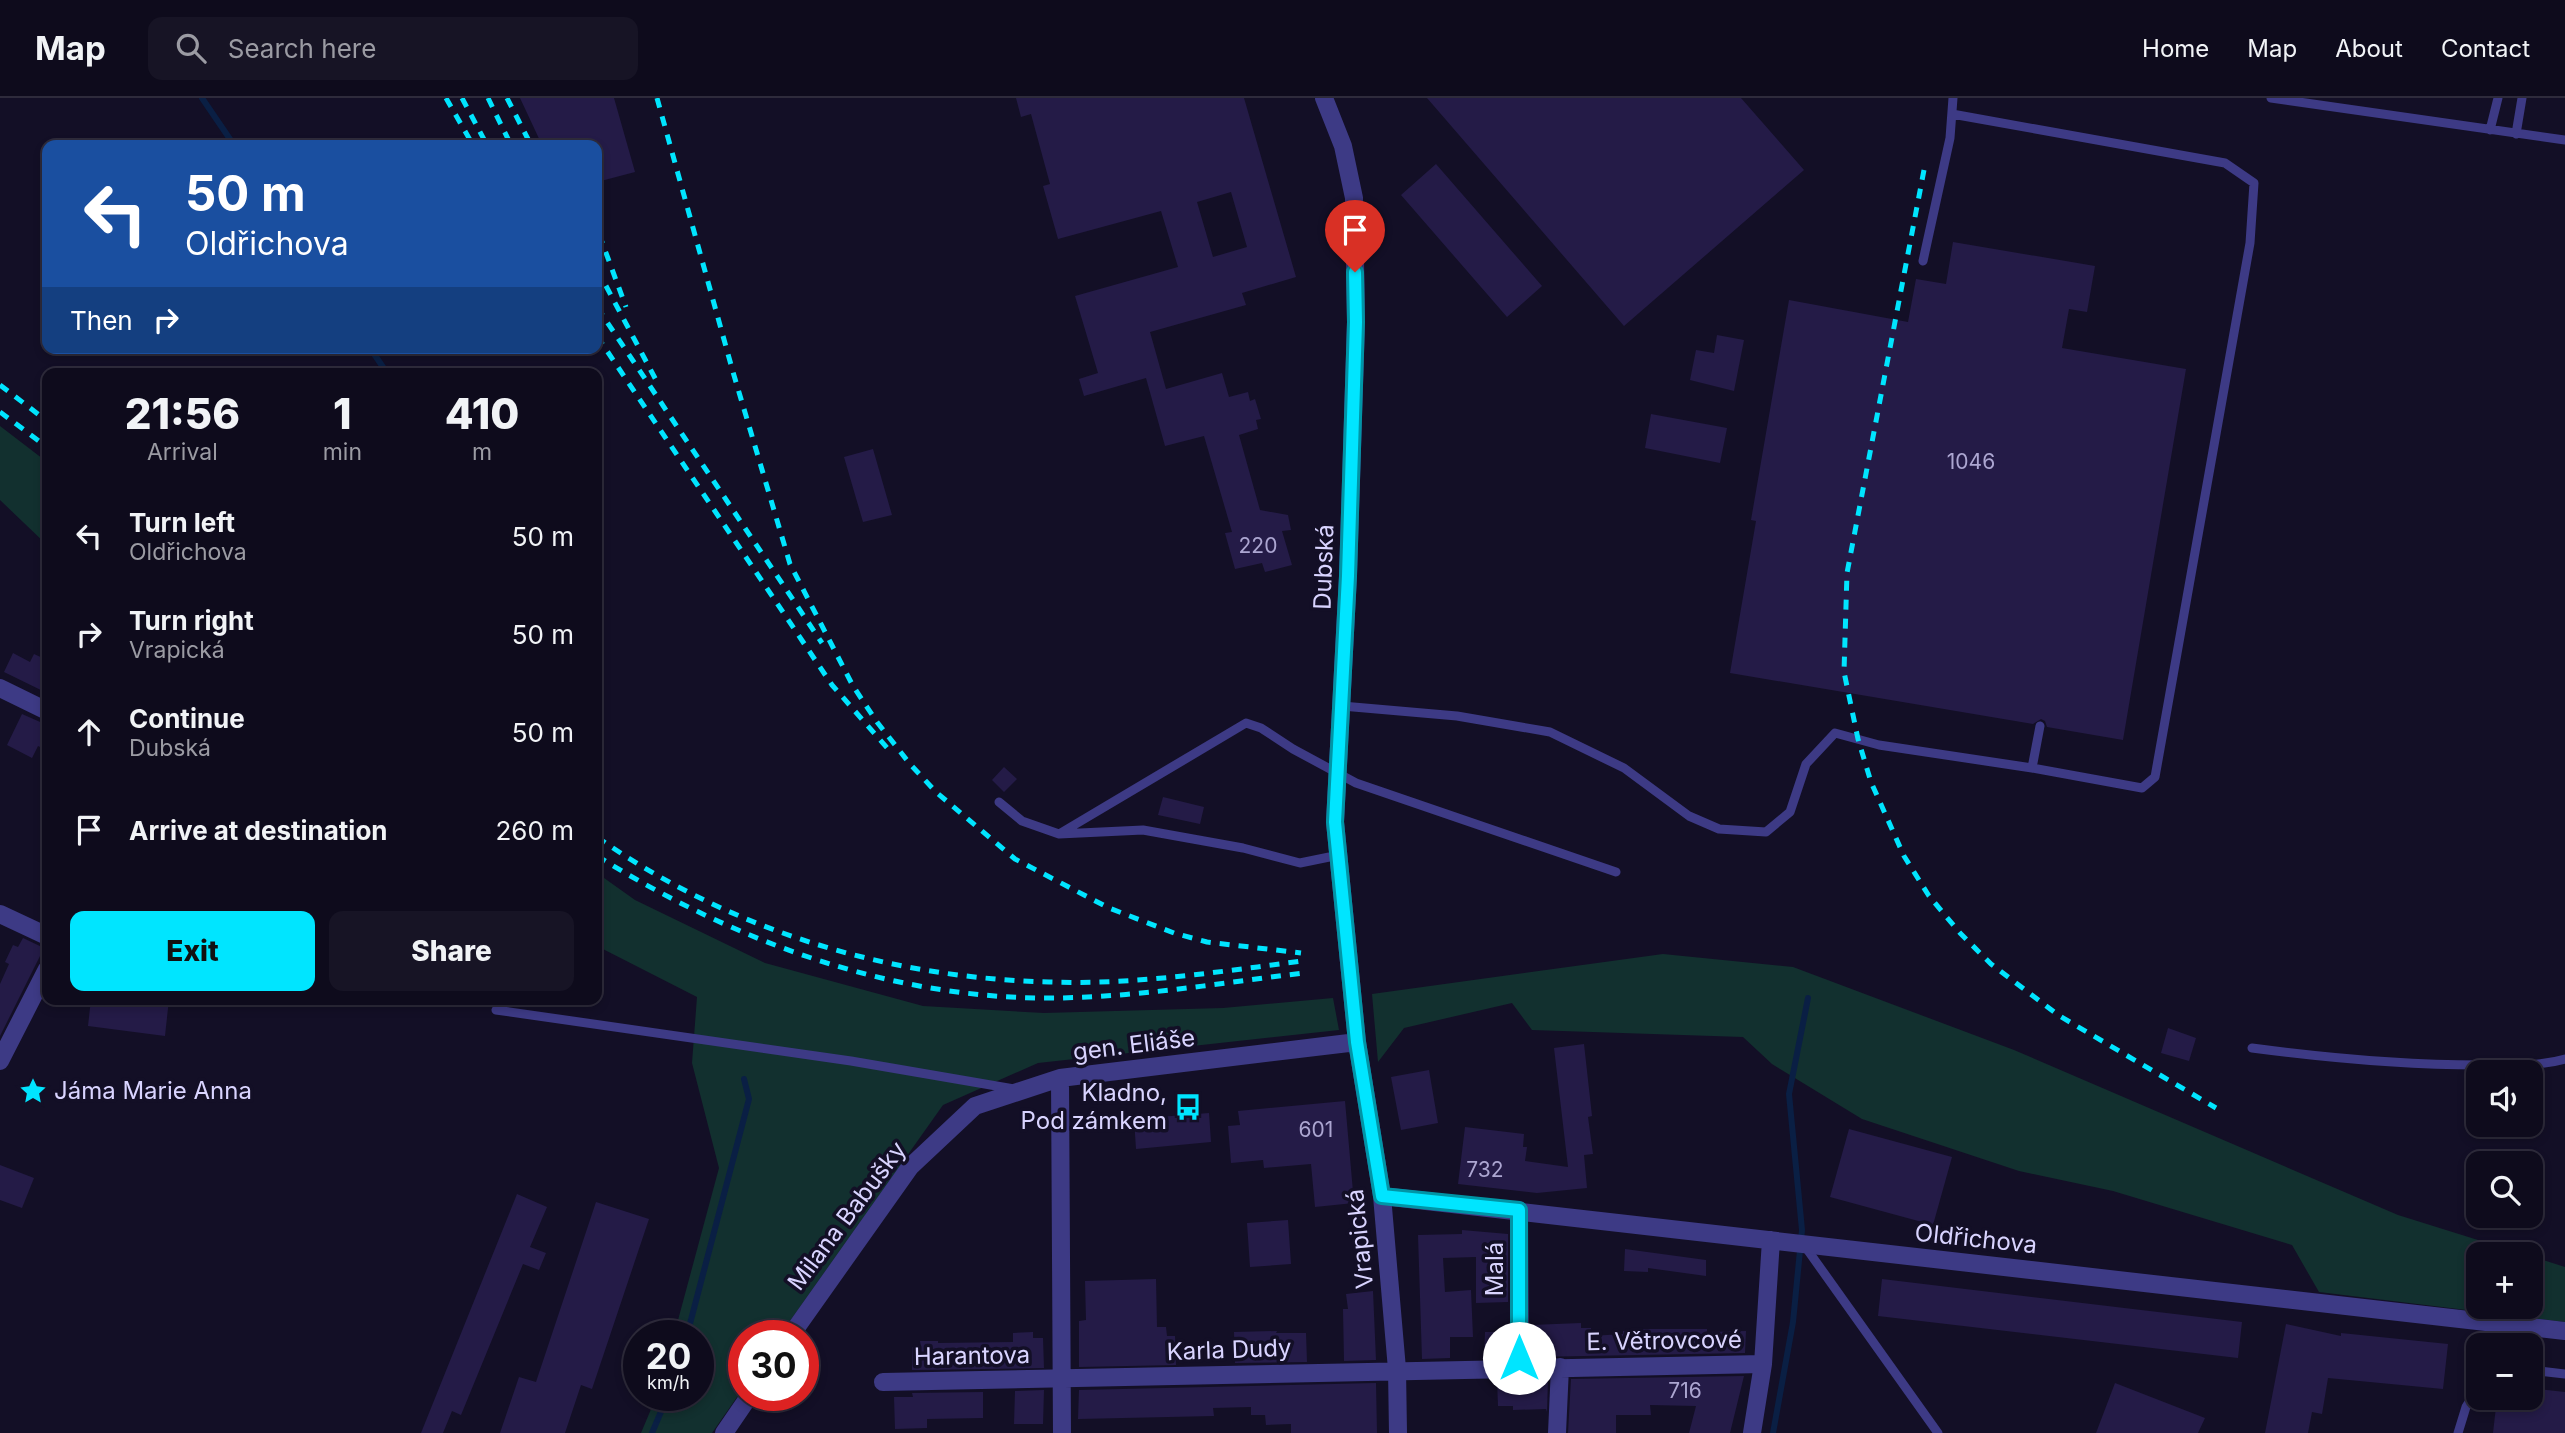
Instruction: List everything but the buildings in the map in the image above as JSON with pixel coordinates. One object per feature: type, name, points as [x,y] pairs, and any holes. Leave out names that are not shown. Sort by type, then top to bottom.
[{"type":"street","name":"Dubská","points":[[1324,98],[1343,146],[1354,198],[1356,322],[1342,706],[1335,822],[1357,1042]]},
{"type":"street","points":[[0,688],[42,709]]},
{"type":"street","points":[[0,914],[42,934]]},
{"type":"street","points":[[0,1061],[42,979]]},
{"type":"street","name":"gen. Eliáše","points":[[1062,1433],[1060,1079],[1357,1042]]},
{"type":"street","name":"Vrapická","points":[[1357,1042],[1382,1196],[1397,1369],[1398,1433]]},
{"type":"street","name":"Milana Babušky","points":[[801,1320],[910,1167],[975,1106],[1060,1079]]},
{"type":"street","name":"Oldřichova","points":[[1382,1196],[2565,1331]]},
{"type":"street","name":"Malá","points":[[1519,1210],[1520,1369]]},
{"type":"street","points":[[1752,1433],[1763,1364],[1771,1240]]},
{"type":"street","name":"E. Větrovcové","points":[[1397,1369],[1763,1364]]},
{"type":"street","points":[[1557,1433],[1560,1367]]},
{"type":"street","name":"Karla Dudy","points":[[1062,1379],[1397,1369]]},
{"type":"street","name":"Harantova","points":[[883,1382],[1062,1379]]},
{"type":"street","points":[[724,1433],[739,1411]]},
{"type":"lane","points":[[1923,261],[1950,138],[1952,98]]},
{"type":"lane","points":[[2271,98],[2565,140]]},
{"type":"lane","points":[[2490,130],[2498,98]]},
{"type":"lane","points":[[2516,134],[2522,98]]},
{"type":"lane","points":[[1342,706],[1457,716],[1550,732],[1624,768],[1689,816],[1719,829],[1766,832],[1790,812],[1805,764],[1835,733],[1879,745],[2142,788],[2155,777],[2250,243],[2254,183],[2225,163],[1952,114]]},
{"type":"lane","points":[[1059,834],[1246,723],[1261,728],[1293,750],[1356,783],[1616,872]]},
{"type":"lane","points":[[2032,768],[2040,726]]},
{"type":"lane","points":[[999,802],[1022,821],[1059,834],[1143,830],[1243,848],[1300,863],[1339,855]]},
{"type":"lane","points":[[496,1010],[825,1057],[1023,1090]]},
{"type":"lane","points":[[2252,1048],[2310,1056],[2424,1065],[2545,1065],[2565,1059]]},
{"type":"lane","points":[[1803,1244],[1938,1433]]},
{"type":"lane","points":[[2543,1371],[2565,1374]]},
{"type":"lane","points":[[2458,1433],[2466,1407]]},
{"type":"green space","points":[[0,426],[42,458],[42,540],[0,500]]},
{"type":"green space","points":[[602,877],[635,900],[765,963],[923,1006],[1044,1013],[1223,1008],[1333,998],[1339,1030],[1038,1063],[943,1105],[791,1320],[728,1320],[728,1410],[712,1433],[641,1433],[650,1411],[714,1411],[714,1320],[678,1320],[719,1168],[692,1063],[697,997],[602,949]]},
{"type":"green space","points":[[1663,954],[1793,967],[2014,1050],[2398,1215],[2484,1242],[2466,1242],[2466,1310],[2319,1292],[2292,1245],[2113,1191],[2019,1171],[1862,1119],[1772,1064],[1743,1037],[1532,1030],[1512,1003],[1404,1028],[1378,1062],[1372,994]]},
{"type":"green space","points":[[2543,1260],[2565,1267],[2565,1322],[2540,1319],[2543,1319]]},
{"type":"waterway","points":[[202,98],[231,140]]},
{"type":"waterway","points":[[374,354],[384,368]]},
{"type":"waterway","points":[[1773,1433],[1793,1322],[1802,1230],[1789,1094],[1808,998]]},
{"type":"waterway","points":[[691,1320],[749,1099],[744,1079]]},
{"type":"waterway","points":[[652,1433],[661,1411]]},
{"type":"railway","points":[[446,98],[470,140]]},
{"type":"railway","points":[[462,98],[484,140]]},
{"type":"railway","points":[[488,98],[509,140]]},
{"type":"railway","points":[[507,98],[528,140]]},
{"type":"railway","points":[[657,98],[733,372],[790,564],[853,686],[877,722],[936,792],[1015,859],[1109,908],[1174,933],[1207,942],[1301,953]]},
{"type":"railway","points":[[1924,170],[1847,573],[1844,672],[1858,739],[1871,782],[1904,856],[1929,896],[1991,964],[2058,1015],[2216,1108]]},
{"type":"railway","points":[[602,242],[626,307]]},
{"type":"railway","points":[[602,278],[656,380]]},
{"type":"railway","points":[[602,314],[822,643]]},
{"type":"railway","points":[[602,343],[832,685],[889,750]]},
{"type":"railway","points":[[0,385],[42,417]]},
{"type":"railway","points":[[0,412],[42,443]]},
{"type":"railway","points":[[602,840],[648,870],[756,923],[812,943],[929,971],[1049,982],[1113,982],[1302,961]]},
{"type":"railway","points":[[602,859],[649,887],[759,939],[816,960],[934,989],[995,996],[1087,997],[1180,989],[1303,973]]},
{"type":"place","name":"Jáma Marie Anna","points":[[33,1091]]},
{"type":"place","name":"Kladno, Pod zámkem","points":[[1188,1107]]},
{"type":"route","points":[[1355,272],[1356,322],[1348,576],[1335,822],[1357,1042],[1382,1196],[1519,1210],[1519,1358]]}]
